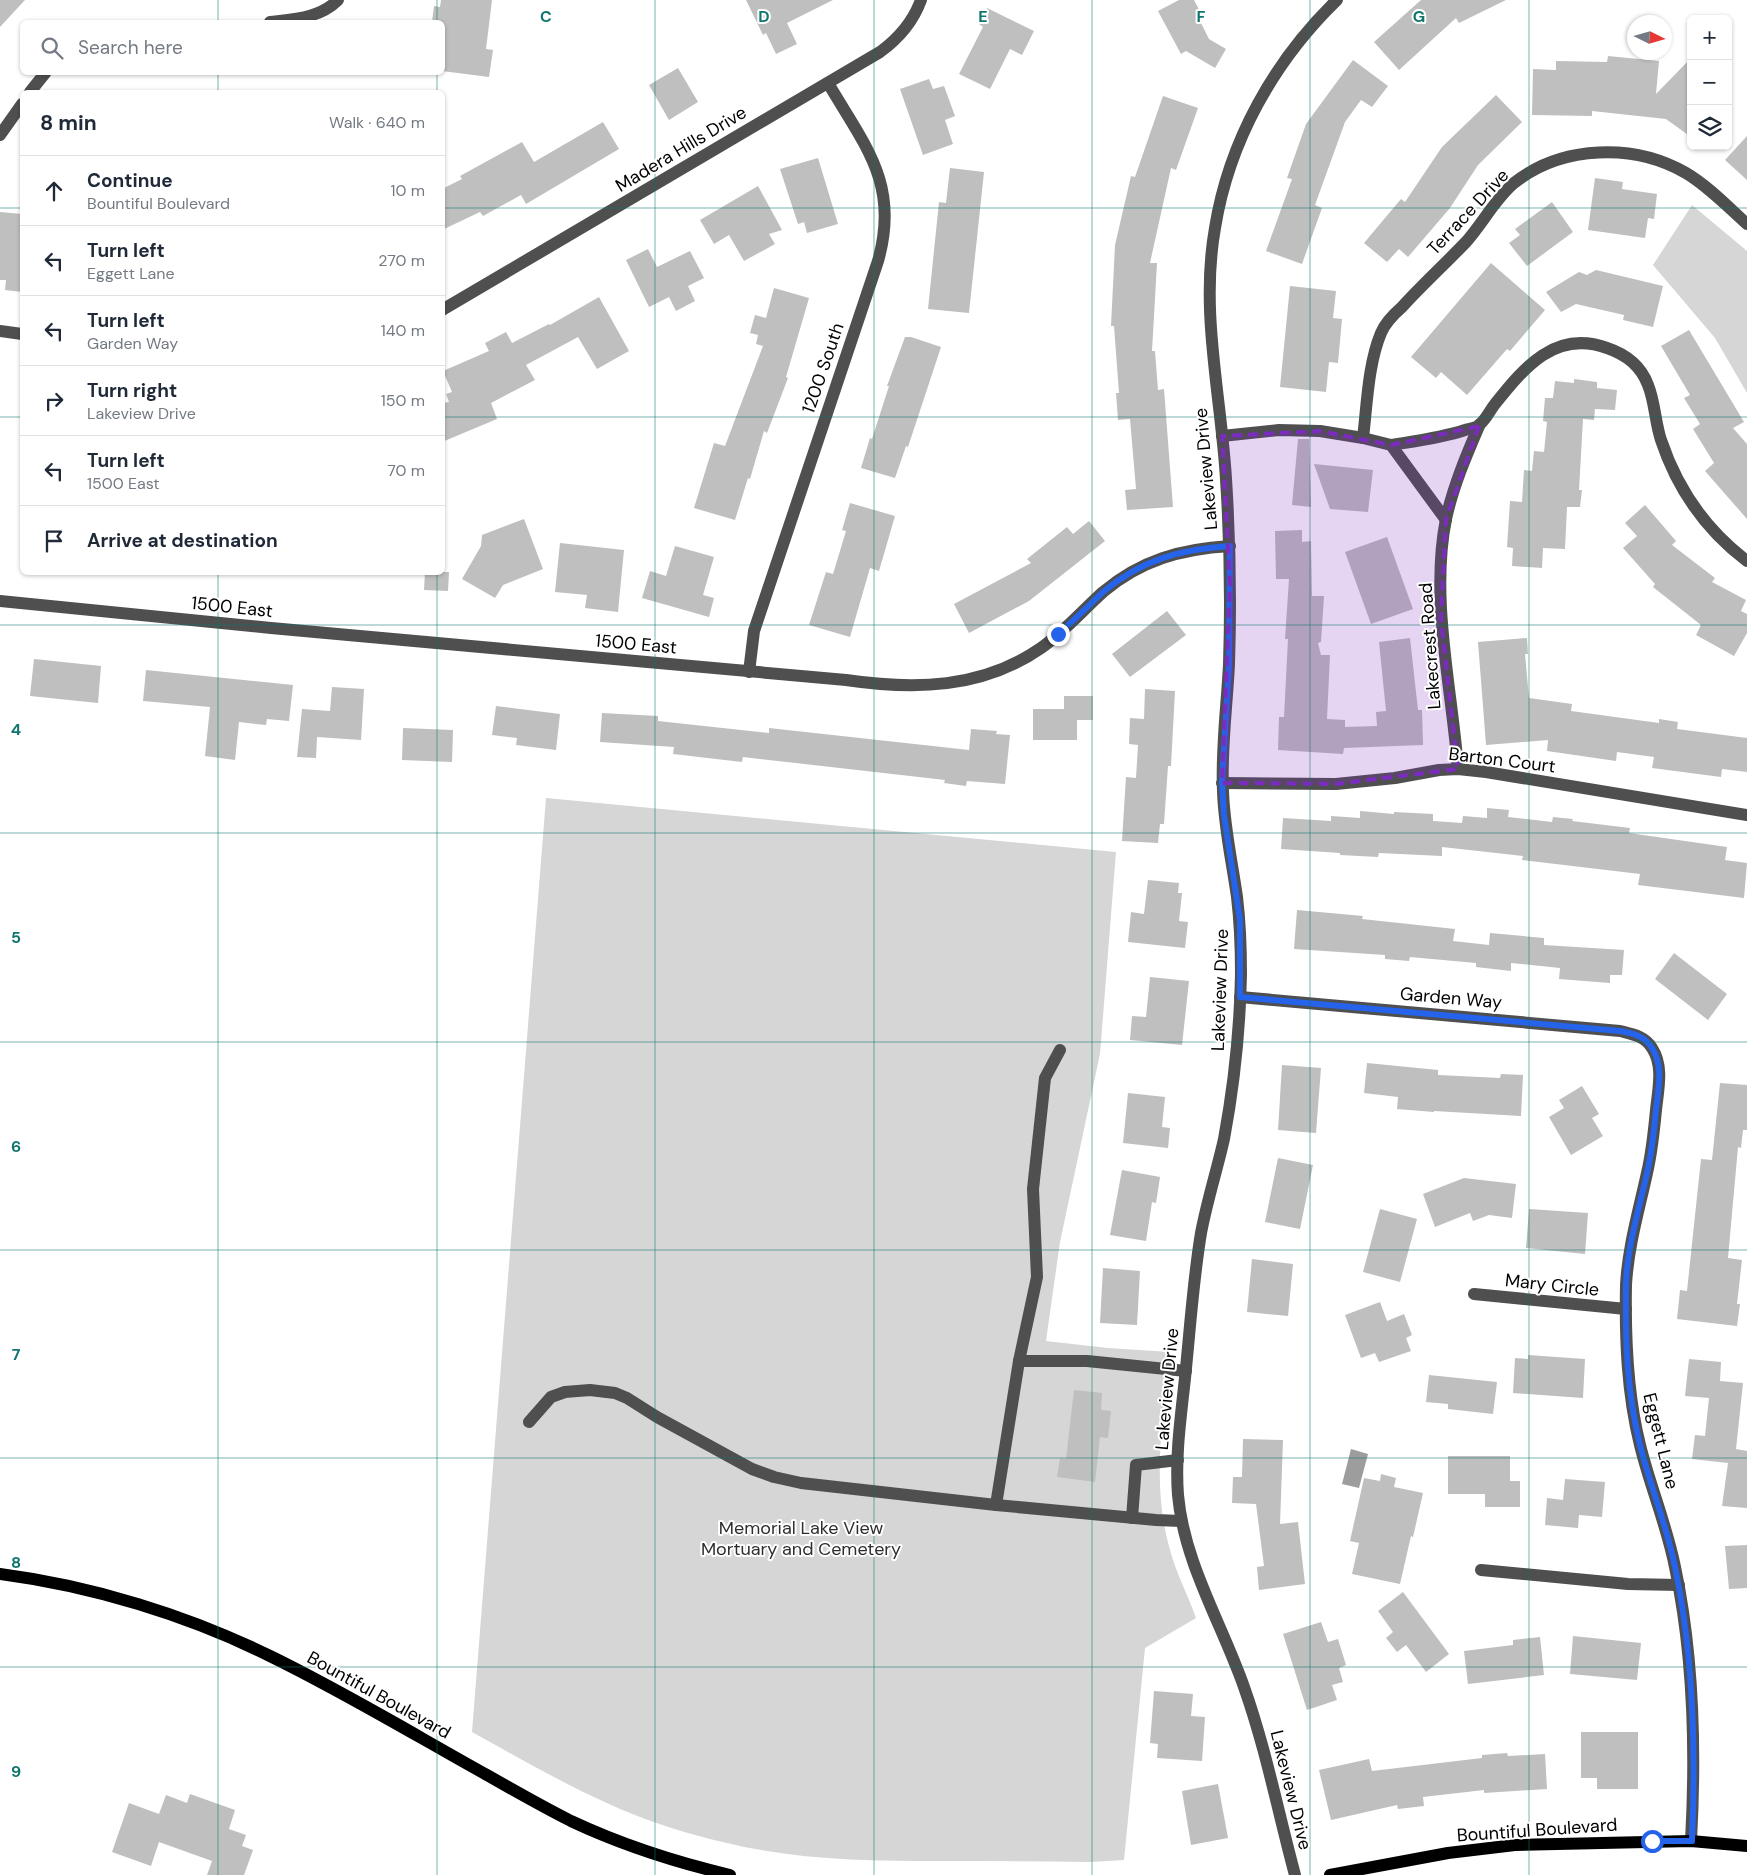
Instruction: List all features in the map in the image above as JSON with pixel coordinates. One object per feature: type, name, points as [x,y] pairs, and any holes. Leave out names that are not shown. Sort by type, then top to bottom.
[{"type":"main road","name":"Bountiful Boulevard","points":[[0,1574],[55,1584],[132,1603],[232,1639],[313,1677],[572,1822],[674,1861],[730,1875]]},
{"type":"main road","name":"Bountiful Boulevard","points":[[1330,1875],[1448,1853],[1515,1845],[1692,1841],[1747,1846]]},
{"type":"street","points":[[283,20],[310,16],[330,8],[338,0]]},
{"type":"street","name":"Madera Hills Drive","points":[[445,308],[880,52],[893,43],[913,18],[921,0]]},
{"type":"street","name":"Lakeview Drive","points":[[1295,1875],[1256,1724],[1235,1662],[1196,1569],[1181,1520],[1178,1460],[1202,1232],[1227,1122],[1240,997],[1240,920],[1224,815],[1222,783],[1229,658],[1230,546],[1222,436],[1210,330],[1210,271],[1214,229],[1225,181],[1245,130],[1269,84],[1296,45],[1337,0]]},
{"type":"street","points":[[32,90],[44,75]]},
{"type":"street","name":"1200 South","points":[[749,672],[754,630],[878,261],[886,226],[883,191],[878,173],[871,156],[828,83]]},
{"type":"street","points":[[0,135],[20,107]]},
{"type":"street","name":"Terrace Drive","points":[[1364,438],[1372,369],[1381,332],[1476,230],[1500,197],[1530,172],[1566,157],[1586,154],[1627,153],[1648,157],[1668,164],[1687,174],[1747,224]]},
{"type":"street","points":[[0,331],[20,334]]},
{"type":"street","name":"Lakecrest Road","points":[[1458,769],[1441,619],[1442,550],[1446,520],[1454,490],[1479,426],[1520,374],[1545,352],[1556,347],[1587,344],[1616,351],[1630,359],[1640,370],[1648,384],[1661,439],[1689,501],[1718,535],[1747,561]]},
{"type":"street","points":[[1222,436],[1299,430],[1340,433],[1391,445],[1449,435],[1479,426]]},
{"type":"street","points":[[1391,445],[1446,520]]},
{"type":"street","name":"1500 East","points":[[0,602],[846,680],[890,686],[944,685],[994,672],[1040,649],[1120,579],[1139,568],[1180,552],[1230,546]]},
{"type":"street","name":"Barton Court","points":[[1222,783],[1336,784],[1458,769],[1747,815]]},
{"type":"street","name":"Garden Way","points":[[1240,997],[1620,1031],[1639,1036],[1647,1041],[1653,1049]]},
{"type":"street","name":"Eggett Lane","points":[[1653,1049],[1659,1067],[1659,1086],[1651,1156],[1630,1249],[1626,1309],[1628,1366],[1634,1418],[1640,1446],[1671,1547],[1679,1585],[1688,1650],[1694,1771],[1692,1841]]},
{"type":"street","points":[[996,1505],[1019,1361],[1037,1277],[1033,1189],[1045,1078],[1060,1050]]},
{"type":"street","name":"Mary Circle","points":[[1474,1294],[1626,1309]]},
{"type":"street","points":[[1019,1361],[1087,1361],[1186,1371]]},
{"type":"street","points":[[528,1422],[551,1397],[565,1392],[590,1390],[615,1393],[752,1469],[774,1477],[801,1483],[996,1505],[1132,1518],[1181,1520]]},
{"type":"street","points":[[1132,1518],[1136,1465],[1178,1460]]},
{"type":"street","points":[[1481,1570],[1628,1584],[1679,1585]]},
{"type":"highlighted area","points":[[1479,426],[1446,520],[1441,619],[1458,769],[1336,784],[1222,783],[1230,585],[1222,436],[1320,431],[1391,445]]},
{"type":"green space","points":[[1692,205],[1747,251],[1747,393],[1715,338],[1653,265]]},
{"type":"green space","name":"Memorial Lake View Mortuary and Cemetery","points":[[546,798],[1116,852],[1100,1054],[1060,1242],[1046,1341],[1170,1352],[1160,1451],[1161,1501],[1164,1526],[1173,1559],[1196,1618],[1145,1648],[1124,1860],[1090,1862],[858,1860],[753,1849],[682,1831],[623,1810],[557,1779],[472,1732]]},
{"type":"shaded area","points":[[1351,1449],[1368,1454],[1359,1488],[1342,1484]]},
{"type":"building","points":[[0,0],[25,0],[0,27]]},
{"type":"building","points":[[441,0],[492,0],[486,49],[493,50],[489,77],[445,71],[445,20],[432,20],[434,6],[440,7]]},
{"type":"building","points":[[746,0],[833,0],[787,23],[797,44],[776,54],[766,33],[763,35]]},
{"type":"building","points":[[1179,0],[1194,0],[1203,17],[1199,19],[1209,39],[1226,49],[1215,68],[1186,51],[1181,54],[1158,11]]},
{"type":"building","points":[[1421,0],[1506,0],[1459,23],[1456,18],[1399,70],[1374,42]]},
{"type":"building","points":[[987,8],[1034,31],[1022,55],[1010,49],[990,89],[959,74],[983,27],[979,24]]},
{"type":"building","points":[[1608,56],[1627,58],[1627,60],[1659,61],[1656,94],[1687,62],[1687,134],[1666,119],[1592,111],[1592,116],[1532,115],[1533,69],[1556,70],[1556,61],[1607,62]]},
{"type":"building","points":[[1353,60],[1388,86],[1372,107],[1361,100],[1345,122],[1315,205],[1322,208],[1302,264],[1266,251],[1292,179],[1287,178],[1306,124]]},
{"type":"building","points":[[678,68],[698,102],[669,120],[649,85]]},
{"type":"building","points":[[929,79],[933,89],[944,86],[955,116],[945,120],[953,144],[923,155],[900,89]]},
{"type":"building","points":[[1496,95],[1522,122],[1478,165],[1450,208],[1408,257],[1399,249],[1387,262],[1364,243],[1401,199],[1405,202],[1442,147]]},
{"type":"building","points":[[1163,96],[1198,108],[1176,170],[1171,168],[1150,263],[1157,263],[1152,351],[1155,351],[1158,390],[1164,389],[1173,507],[1127,510],[1125,490],[1136,489],[1130,419],[1118,420],[1116,393],[1119,393],[1114,326],[1111,326],[1115,245],[1131,176],[1135,177]]},
{"type":"building","points":[[603,122],[619,149],[526,204],[521,195],[483,216],[480,212],[445,229],[445,188],[462,179],[460,176],[522,142],[534,162]]},
{"type":"building","points":[[1747,136],[1747,180],[1725,160]]},
{"type":"building","points":[[818,158],[838,224],[807,233],[804,222],[798,224],[780,169]]},
{"type":"building","points":[[950,168],[984,172],[969,313],[928,309],[939,202],[946,203]]},
{"type":"building","points":[[1595,178],[1623,182],[1622,189],[1657,194],[1654,219],[1648,218],[1645,238],[1588,230]]},
{"type":"building","points":[[758,186],[782,230],[769,234],[775,244],[744,261],[729,235],[714,244],[700,220]]},
{"type":"building","points":[[1552,202],[1573,232],[1527,266],[1509,243],[1520,235],[1515,229]]},
{"type":"building","points":[[0,212],[20,214],[20,292],[5,290],[6,280],[0,280]]},
{"type":"building","points":[[648,249],[657,267],[690,251],[704,278],[688,286],[695,301],[676,311],[669,297],[649,307],[626,260]]},
{"type":"building","points":[[1491,263],[1545,310],[1510,351],[1507,349],[1467,395],[1441,372],[1436,378],[1411,357]]},
{"type":"building","points":[[1596,270],[1663,286],[1653,327],[1623,320],[1624,315],[1576,304],[1561,312],[1546,292],[1579,272],[1587,275]]},
{"type":"building","points":[[1290,286],[1336,291],[1333,318],[1342,319],[1338,363],[1329,362],[1326,392],[1280,387]]},
{"type":"building","points":[[774,288],[809,298],[786,377],[788,378],[767,433],[764,431],[750,479],[748,478],[735,520],[694,508],[714,443],[725,446],[763,346],[756,344],[758,335],[750,333],[755,315],[766,318]]},
{"type":"building","points":[[599,297],[629,351],[597,369],[578,337],[526,365],[535,380],[491,403],[497,419],[445,441],[445,403],[449,402],[446,394],[452,392],[445,376],[445,370],[489,351],[485,343],[506,332],[512,343],[550,325]]},
{"type":"building","points":[[1689,330],[1744,422],[1733,428],[1747,444],[1747,519],[1705,471],[1714,463],[1693,429],[1700,424],[1684,398],[1690,395],[1661,346]]},
{"type":"building","points":[[905,337],[911,337],[941,347],[908,447],[906,446],[895,478],[861,468]]},
{"type":"building","points":[[1574,379],[1597,382],[1597,388],[1617,390],[1615,410],[1595,409],[1594,420],[1583,419],[1579,490],[1582,490],[1580,507],[1567,507],[1565,549],[1543,548],[1542,568],[1512,566],[1513,548],[1507,547],[1510,501],[1522,502],[1524,470],[1532,471],[1534,451],[1544,452],[1547,422],[1543,421],[1545,398],[1553,398],[1555,381],[1574,383]]},
{"type":"building","points":[[1298,439],[1309,439],[1311,507],[1292,505]]},
{"type":"building","points":[[1314,464],[1373,470],[1368,512],[1330,509]]},
{"type":"building","points":[[850,503],[895,516],[879,571],[870,568],[850,637],[809,625],[826,572],[833,574],[846,531],[842,530]]},
{"type":"building","points":[[1645,505],[1676,541],[1672,545],[1715,578],[1712,582],[1746,600],[1741,611],[1747,614],[1747,633],[1734,656],[1696,635],[1701,625],[1653,587],[1655,584],[1623,548],[1637,536],[1625,523]]},
{"type":"building","points":[[524,519],[543,569],[503,585],[495,598],[462,579],[481,546],[482,535]]},
{"type":"building","points":[[1089,521],[1105,541],[1029,601],[969,633],[954,604],[1031,563],[1027,559],[1067,527],[1073,534]]},
{"type":"building","points":[[1302,530],[1302,542],[1311,541],[1312,596],[1324,596],[1321,642],[1318,643],[1321,655],[1330,655],[1327,719],[1345,720],[1345,727],[1377,726],[1376,712],[1386,711],[1379,642],[1410,638],[1418,710],[1422,710],[1423,745],[1344,748],[1343,754],[1278,750],[1279,717],[1284,717],[1288,639],[1285,639],[1289,579],[1276,579],[1275,531]]},
{"type":"building","points":[[1387,537],[1413,609],[1371,624],[1345,552]]},
{"type":"building","points":[[560,543],[624,550],[618,612],[585,608],[587,595],[555,592]]},
{"type":"building","points":[[675,546],[714,557],[703,595],[714,598],[709,617],[642,598],[650,571],[666,576]]},
{"type":"building","points":[[445,572],[449,572],[448,591],[424,590],[425,575],[445,575]]},
{"type":"building","points":[[1167,611],[1186,635],[1130,677],[1112,654]]},
{"type":"building","points":[[1527,638],[1528,654],[1525,654],[1529,698],[1572,704],[1571,711],[1659,723],[1659,719],[1678,722],[1677,729],[1747,738],[1747,772],[1722,769],[1721,777],[1652,768],[1654,757],[1617,752],[1616,761],[1547,751],[1548,740],[1486,745],[1478,642]]},
{"type":"building","points":[[34,659],[101,666],[98,703],[30,696]]},
{"type":"building","points":[[146,670],[293,685],[289,721],[267,719],[266,725],[239,722],[235,760],[205,756],[210,707],[143,701]]},
{"type":"building","points":[[332,687],[364,689],[361,740],[317,737],[316,758],[297,757],[302,709],[330,711]]},
{"type":"building","points":[[1145,689],[1175,691],[1171,766],[1168,766],[1164,824],[1160,824],[1158,843],[1122,841],[1126,777],[1136,778],[1138,745],[1129,744],[1130,718],[1144,719]]},
{"type":"building","points":[[1064,696],[1093,696],[1093,720],[1077,720],[1077,740],[1033,740],[1033,709],[1064,709]]},
{"type":"building","points":[[496,706],[560,714],[556,750],[516,745],[517,738],[492,735]]},
{"type":"building","points":[[602,713],[658,716],[658,721],[769,733],[769,728],[969,750],[971,729],[997,731],[996,734],[1010,735],[1005,784],[967,781],[966,786],[944,783],[945,780],[743,757],[742,762],[673,754],[674,747],[600,742]]},
{"type":"building","points":[[403,728],[453,730],[452,762],[402,760]]},
{"type":"building","points":[[1487,808],[1509,810],[1508,817],[1552,822],[1553,817],[1573,819],[1572,821],[1630,828],[1629,833],[1727,847],[1725,860],[1747,863],[1744,898],[1638,885],[1640,874],[1522,860],[1523,856],[1442,847],[1442,856],[1379,853],[1378,857],[1281,849],[1283,818],[1331,821],[1331,816],[1360,818],[1360,811],[1394,814],[1394,812],[1433,814],[1433,821],[1462,823],[1463,816],[1487,818]]},
{"type":"building","points":[[1148,880],[1179,883],[1178,893],[1182,893],[1179,921],[1188,922],[1185,948],[1128,942],[1131,912],[1144,914]]},
{"type":"building","points":[[1297,910],[1363,916],[1362,919],[1455,929],[1453,941],[1489,945],[1490,933],[1544,938],[1544,945],[1624,950],[1622,975],[1610,975],[1610,983],[1559,979],[1560,968],[1511,963],[1511,971],[1476,967],[1476,963],[1410,957],[1409,961],[1385,959],[1385,955],[1294,949]]},
{"type":"building","points":[[1674,953],[1727,994],[1708,1020],[1655,979]]},
{"type":"building","points":[[1150,977],[1189,981],[1182,1045],[1130,1040],[1132,1016],[1146,1017]]},
{"type":"building","points":[[1367,1063],[1438,1070],[1438,1075],[1500,1078],[1501,1074],[1523,1075],[1521,1116],[1397,1109],[1398,1097],[1364,1093]]},
{"type":"building","points":[[1282,1065],[1321,1068],[1316,1133],[1278,1130]]},
{"type":"building","points":[[1720,1083],[1747,1085],[1747,1130],[1743,1130],[1741,1148],[1738,1147],[1728,1258],[1742,1260],[1737,1304],[1740,1304],[1737,1326],[1677,1319],[1680,1290],[1687,1291],[1701,1159],[1712,1160]]},
{"type":"building","points":[[1582,1086],[1599,1114],[1592,1118],[1603,1136],[1571,1155],[1549,1117],[1564,1108],[1559,1100]]},
{"type":"building","points":[[1128,1093],[1165,1097],[1162,1127],[1170,1128],[1168,1148],[1123,1143]]},
{"type":"building","points":[[1278,1158],[1313,1165],[1300,1229],[1265,1222]]},
{"type":"building","points":[[1122,1170],[1160,1177],[1156,1203],[1152,1202],[1146,1241],[1110,1235]]},
{"type":"building","points":[[1464,1178],[1516,1184],[1512,1218],[1489,1215],[1473,1221],[1470,1213],[1435,1227],[1423,1194]]},
{"type":"building","points":[[1380,1209],[1417,1219],[1400,1282],[1363,1272]]},
{"type":"building","points":[[1529,1209],[1588,1213],[1585,1254],[1526,1248]]},
{"type":"building","points":[[1252,1259],[1293,1264],[1288,1316],[1247,1312]]},
{"type":"building","points":[[1103,1268],[1140,1271],[1137,1325],[1100,1323]]},
{"type":"building","points":[[1380,1302],[1387,1321],[1404,1314],[1412,1335],[1406,1338],[1411,1351],[1379,1362],[1375,1353],[1361,1358],[1345,1315]]},
{"type":"building","points":[[1528,1355],[1585,1359],[1583,1398],[1513,1393],[1515,1358],[1528,1359]]},
{"type":"building","points":[[1689,1359],[1721,1362],[1720,1381],[1743,1383],[1736,1449],[1747,1451],[1747,1508],[1722,1506],[1728,1463],[1692,1459],[1695,1435],[1705,1436],[1709,1398],[1685,1396]]},
{"type":"building","points":[[1429,1375],[1497,1382],[1493,1414],[1448,1409],[1448,1404],[1426,1402]]},
{"type":"building","points":[[1074,1390],[1102,1393],[1101,1410],[1111,1411],[1108,1438],[1100,1437],[1095,1482],[1057,1477],[1060,1458],[1066,1459]]},
{"type":"building","points":[[1243,1439],[1283,1440],[1280,1524],[1298,1522],[1305,1584],[1259,1590],[1257,1567],[1264,1566],[1256,1504],[1232,1503],[1233,1477],[1242,1477]]},
{"type":"building","points":[[1448,1456],[1510,1456],[1510,1481],[1520,1481],[1520,1507],[1485,1507],[1485,1494],[1448,1494]]},
{"type":"building","points":[[1381,1474],[1396,1478],[1394,1487],[1423,1493],[1400,1584],[1352,1574],[1359,1543],[1350,1541],[1364,1478],[1380,1481]]},
{"type":"building","points":[[1565,1479],[1605,1482],[1602,1517],[1579,1515],[1578,1528],[1545,1525],[1547,1498],[1563,1500]]},
{"type":"building","points":[[1747,1545],[1747,1588],[1729,1589],[1725,1546]]},
{"type":"building","points":[[1403,1592],[1449,1654],[1426,1672],[1406,1645],[1397,1652],[1386,1638],[1393,1632],[1378,1611]]},
{"type":"building","points":[[1321,1622],[1328,1642],[1338,1639],[1346,1665],[1339,1668],[1343,1682],[1332,1685],[1337,1700],[1307,1710],[1283,1634]]},
{"type":"building","points":[[1573,1636],[1641,1643],[1637,1680],[1570,1674]]},
{"type":"building","points":[[1540,1637],[1544,1675],[1468,1684],[1464,1651],[1513,1645],[1513,1640]]},
{"type":"building","points":[[1154,1691],[1193,1694],[1191,1716],[1205,1717],[1202,1761],[1157,1758],[1158,1744],[1150,1743]]},
{"type":"building","points":[[1581,1732],[1638,1732],[1638,1789],[1597,1789],[1597,1778],[1581,1778]]},
{"type":"building","points":[[1507,1753],[1508,1756],[1545,1754],[1547,1789],[1484,1793],[1484,1790],[1423,1797],[1424,1806],[1398,1809],[1397,1805],[1331,1820],[1319,1770],[1369,1759],[1372,1771],[1482,1758],[1482,1755]]},
{"type":"building","points":[[1218,1784],[1228,1838],[1191,1845],[1182,1791]]},
{"type":"building","points":[[190,1794],[235,1810],[229,1829],[246,1835],[242,1846],[253,1850],[244,1875],[207,1875],[212,1861],[159,1842],[151,1866],[112,1852],[129,1803],[159,1814],[166,1795],[187,1803]]},
{"type":"route","points":[[1058,634],[1120,579],[1139,568],[1180,552],[1230,546],[1229,666],[1222,783],[1224,815],[1240,920],[1240,997],[1620,1031],[1639,1036],[1647,1041],[1653,1049],[1659,1067],[1659,1086],[1651,1156],[1630,1249],[1626,1282],[1628,1366],[1630,1392],[1640,1446],[1671,1547],[1684,1617],[1691,1686],[1694,1771],[1692,1841],[1652,1841]]}]
